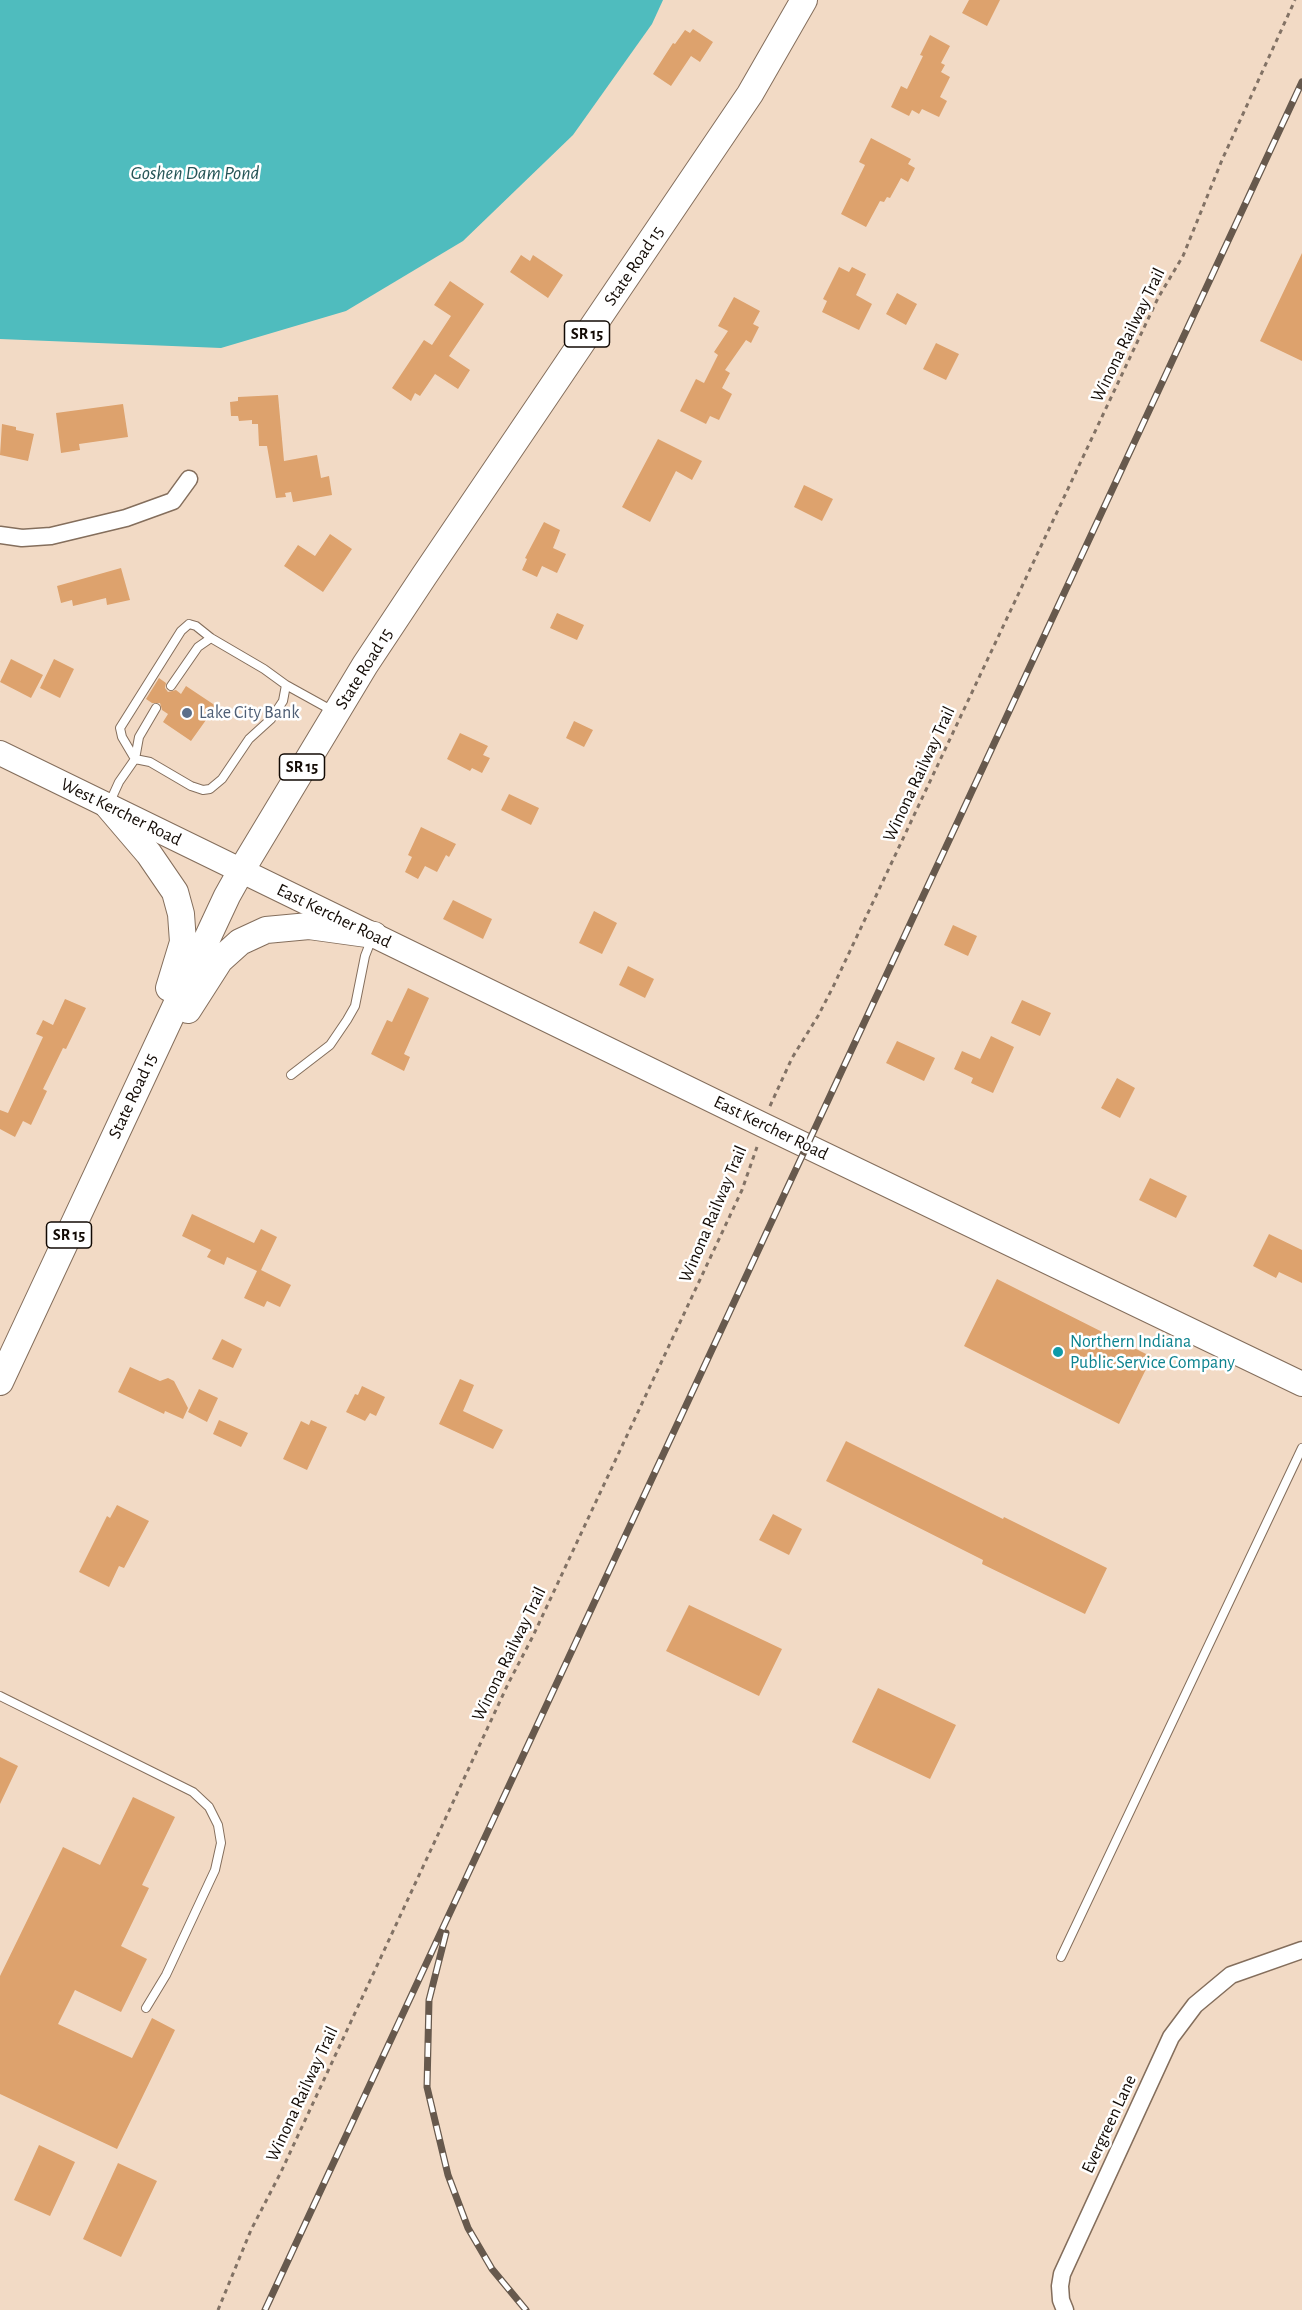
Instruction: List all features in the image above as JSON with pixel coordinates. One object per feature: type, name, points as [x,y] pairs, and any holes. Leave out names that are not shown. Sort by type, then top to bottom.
[{"type":"main road","name":"State Road 15","points":[[0,1382],[227,896],[241,871],[336,712],[424,576],[750,94],[804,0]]},
{"type":"main road","name":"West Kercher Road","points":[[0,753],[241,871]]},
{"type":"main road","points":[[108,806],[163,873],[175,892],[181,914],[183,942],[137,1088]]},
{"type":"main road","name":"East Kercher Road","points":[[241,871],[1302,1384]]},
{"type":"main road","points":[[137,1088],[220,960],[240,942],[266,930],[286,926],[309,926],[374,935]]},
{"type":"street","points":[[0,535],[22,538],[51,536],[126,518],[173,501],[189,478]]},
{"type":"street","name":"Evergreen Lane","points":[[1065,2310],[1060,2293],[1062,2274],[1171,2037],[1196,2005],[1231,1975],[1302,1950]]},
{"type":"lane","points":[[286,685],[283,701],[271,719],[249,739],[222,779],[210,789],[203,790],[191,786],[150,762],[135,759],[122,736],[120,728],[126,716],[181,631],[189,624],[196,626],[211,639],[264,669],[286,685],[336,712]]},
{"type":"lane","points":[[171,686],[198,647],[211,639]]},
{"type":"lane","points":[[108,806],[119,782],[135,759],[139,737],[156,708]]},
{"type":"lane","points":[[291,1075],[330,1045],[347,1020],[354,1006],[364,956],[374,935]]},
{"type":"lane","points":[[1061,1957],[1302,1448]]},
{"type":"lane","points":[[0,1696],[193,1792],[209,1807],[218,1825],[221,1843],[215,1870],[166,1976],[146,2008]]},
{"type":"path","name":"Winona Railway Trail","points":[[218,2310],[251,2230],[281,2172],[742,1190],[763,1125],[782,1077],[833,987],[1158,298],[1183,256],[1222,160],[1295,0]]},
{"type":"water","name":"Goshen Dam Pond","points":[[0,0],[663,0],[652,24],[573,135],[463,241],[346,311],[221,348],[0,339]]},
{"type":"building","points":[[969,0],[1000,0],[987,26],[962,13]]},
{"type":"building","points":[[693,29],[713,42],[700,62],[691,56],[671,86],[653,74],[673,43],[675,44],[685,30],[690,33]]},
{"type":"building","points":[[930,35],[950,46],[941,63],[945,65],[941,72],[950,77],[940,97],[947,101],[939,117],[922,109],[919,114],[912,110],[909,116],[891,107],[901,86],[907,89]]},
{"type":"building","points":[[871,138],[911,159],[908,164],[915,168],[908,182],[901,178],[890,198],[887,197],[884,202],[880,201],[866,227],[841,214],[865,165],[859,162]]},
{"type":"building","points":[[1302,253],[1302,361],[1260,341]]},
{"type":"building","points":[[521,255],[530,261],[533,255],[563,275],[548,298],[510,272]]},
{"type":"building","points":[[839,267],[849,272],[852,267],[866,274],[856,295],[872,304],[859,330],[822,312],[827,301],[823,299]]},
{"type":"building","points":[[450,281],[484,304],[449,356],[470,370],[458,389],[435,374],[420,396],[415,393],[411,401],[392,388],[424,340],[432,345],[451,316],[434,305]]},
{"type":"building","points":[[897,293],[917,304],[906,325],[886,314]]},
{"type":"building","points":[[734,297],[760,311],[753,324],[759,327],[751,343],[746,340],[725,370],[730,373],[722,388],[732,394],[719,420],[710,416],[706,424],[680,411],[696,379],[704,383],[718,355],[714,352],[728,331],[718,326]]},
{"type":"building","points":[[936,343],[959,354],[946,380],[923,369]]},
{"type":"building","points":[[278,395],[284,461],[317,455],[321,478],[329,476],[332,495],[293,502],[291,492],[285,493],[286,497],[276,498],[267,446],[259,446],[258,424],[252,424],[252,420],[239,421],[238,416],[231,416],[230,402],[238,401],[238,397]]},
{"type":"building","points":[[123,404],[128,437],[79,444],[80,450],[61,453],[56,413]]},
{"type":"building","points":[[2,424],[34,434],[28,461],[0,455]]},
{"type":"building","points":[[658,439],[702,461],[692,480],[676,471],[650,522],[622,507]]},
{"type":"building","points":[[804,485],[833,499],[822,521],[794,507]]},
{"type":"building","points":[[544,522],[560,530],[553,548],[566,554],[557,573],[542,566],[537,577],[522,570],[527,559],[525,558]]},
{"type":"building","points":[[330,534],[352,549],[323,592],[284,566],[298,545],[315,556]]},
{"type":"building","points":[[121,568],[130,600],[107,605],[106,598],[73,606],[72,600],[61,603],[57,586]]},
{"type":"building","points":[[557,613],[584,625],[577,640],[550,628]]},
{"type":"building","points":[[11,659],[43,675],[31,698],[0,682]]},
{"type":"building","points":[[54,659],[74,669],[60,698],[40,688]]},
{"type":"building","points":[[159,678],[166,683],[165,688],[168,692],[176,690],[181,694],[186,686],[216,706],[191,741],[163,722],[168,714],[162,710],[160,703],[152,703],[146,699]]},
{"type":"building","points":[[574,721],[593,730],[584,747],[566,738]]},
{"type":"building","points":[[460,733],[488,746],[483,755],[490,758],[482,773],[472,768],[470,771],[447,759]]},
{"type":"building","points":[[509,794],[539,808],[531,825],[501,810]]},
{"type":"building","points":[[421,827],[456,844],[449,857],[446,855],[437,872],[425,866],[418,879],[405,872],[412,857],[408,855]]},
{"type":"building","points":[[453,900],[492,919],[483,939],[443,919]]},
{"type":"building","points":[[594,911],[617,923],[602,954],[579,943]]},
{"type":"building","points":[[953,925],[977,936],[968,956],[944,945]]},
{"type":"building","points":[[628,966],[654,979],[645,998],[619,985]]},
{"type":"building","points":[[408,988],[429,998],[404,1054],[410,1057],[404,1071],[371,1054],[387,1020],[392,1022]]},
{"type":"building","points":[[65,999],[86,1008],[43,1089],[47,1091],[31,1125],[23,1121],[15,1137],[0,1129],[0,1110],[8,1113],[43,1037],[36,1034],[43,1020],[53,1025]]},
{"type":"building","points":[[1022,1000],[1051,1013],[1040,1036],[1011,1023]]},
{"type":"building","points":[[991,1036],[1014,1047],[993,1093],[971,1083],[973,1078],[954,1069],[962,1051],[980,1059]]},
{"type":"building","points":[[897,1041],[935,1058],[924,1081],[886,1063]]},
{"type":"building","points":[[1117,1078],[1135,1088],[1120,1118],[1101,1108]]},
{"type":"building","points":[[1150,1178],[1187,1196],[1176,1218],[1139,1200]]},
{"type":"building","points":[[192,1214],[254,1243],[261,1229],[277,1237],[261,1270],[291,1285],[280,1307],[267,1301],[264,1307],[244,1298],[257,1271],[227,1257],[224,1265],[207,1257],[211,1250],[182,1236]]},
{"type":"building","points":[[1269,1234],[1302,1250],[1302,1283],[1279,1272],[1276,1278],[1253,1266]]},
{"type":"building","name":"Northern Indiana Public Service Company","points":[[997,1279],[1152,1357],[1119,1424],[964,1346]]},
{"type":"building","points":[[222,1339],[242,1349],[233,1368],[212,1359]]},
{"type":"building","points":[[130,1367],[160,1381],[168,1378],[174,1381],[188,1408],[183,1419],[165,1411],[164,1414],[118,1392]]},
{"type":"building","points":[[460,1379],[474,1385],[463,1411],[503,1430],[493,1449],[439,1424]]},
{"type":"building","points":[[362,1386],[385,1397],[376,1416],[370,1413],[365,1421],[346,1412]]},
{"type":"building","points":[[199,1389],[218,1398],[207,1422],[188,1412]]},
{"type":"building","points":[[219,1420],[248,1433],[241,1447],[213,1434]]},
{"type":"building","points":[[311,1420],[327,1427],[307,1470],[283,1459],[301,1421],[309,1425]]},
{"type":"building","points":[[846,1441],[1107,1568],[1085,1614],[982,1564],[983,1560],[826,1481]]},
{"type":"building","points":[[117,1505],[149,1521],[124,1568],[119,1566],[109,1587],[79,1572],[107,1516],[110,1518]]},
{"type":"building","points":[[773,1514],[802,1529],[789,1555],[759,1540]]},
{"type":"building","points":[[689,1605],[782,1649],[759,1696],[666,1651]]},
{"type":"building","points":[[878,1688],[956,1725],[930,1779],[852,1742]]},
{"type":"building","points":[[0,1757],[18,1766],[0,1804]]},
{"type":"building","points":[[133,1797],[175,1817],[142,1885],[149,1888],[121,1946],[147,1959],[121,2012],[75,1990],[58,2024],[132,2058],[152,2018],[175,2030],[117,2149],[0,2094],[0,1976],[63,1847],[100,1865]]},
{"type":"building","points":[[39,2145],[75,2162],[50,2216],[14,2200]]},
{"type":"building","points":[[118,2163],[157,2181],[121,2257],[83,2239]]},
{"type":"railway","points":[[265,2310],[1302,82]]},
{"type":"railway","points":[[446,1933],[429,2000],[427,2087],[448,2175],[468,2228],[492,2269],[526,2310]]},
{"type":"place","name":"Lake City Bank","points":[[187,713]]},
{"type":"place","name":"Northern Indiana Public Service Company","points":[[1058,1352]]}]
